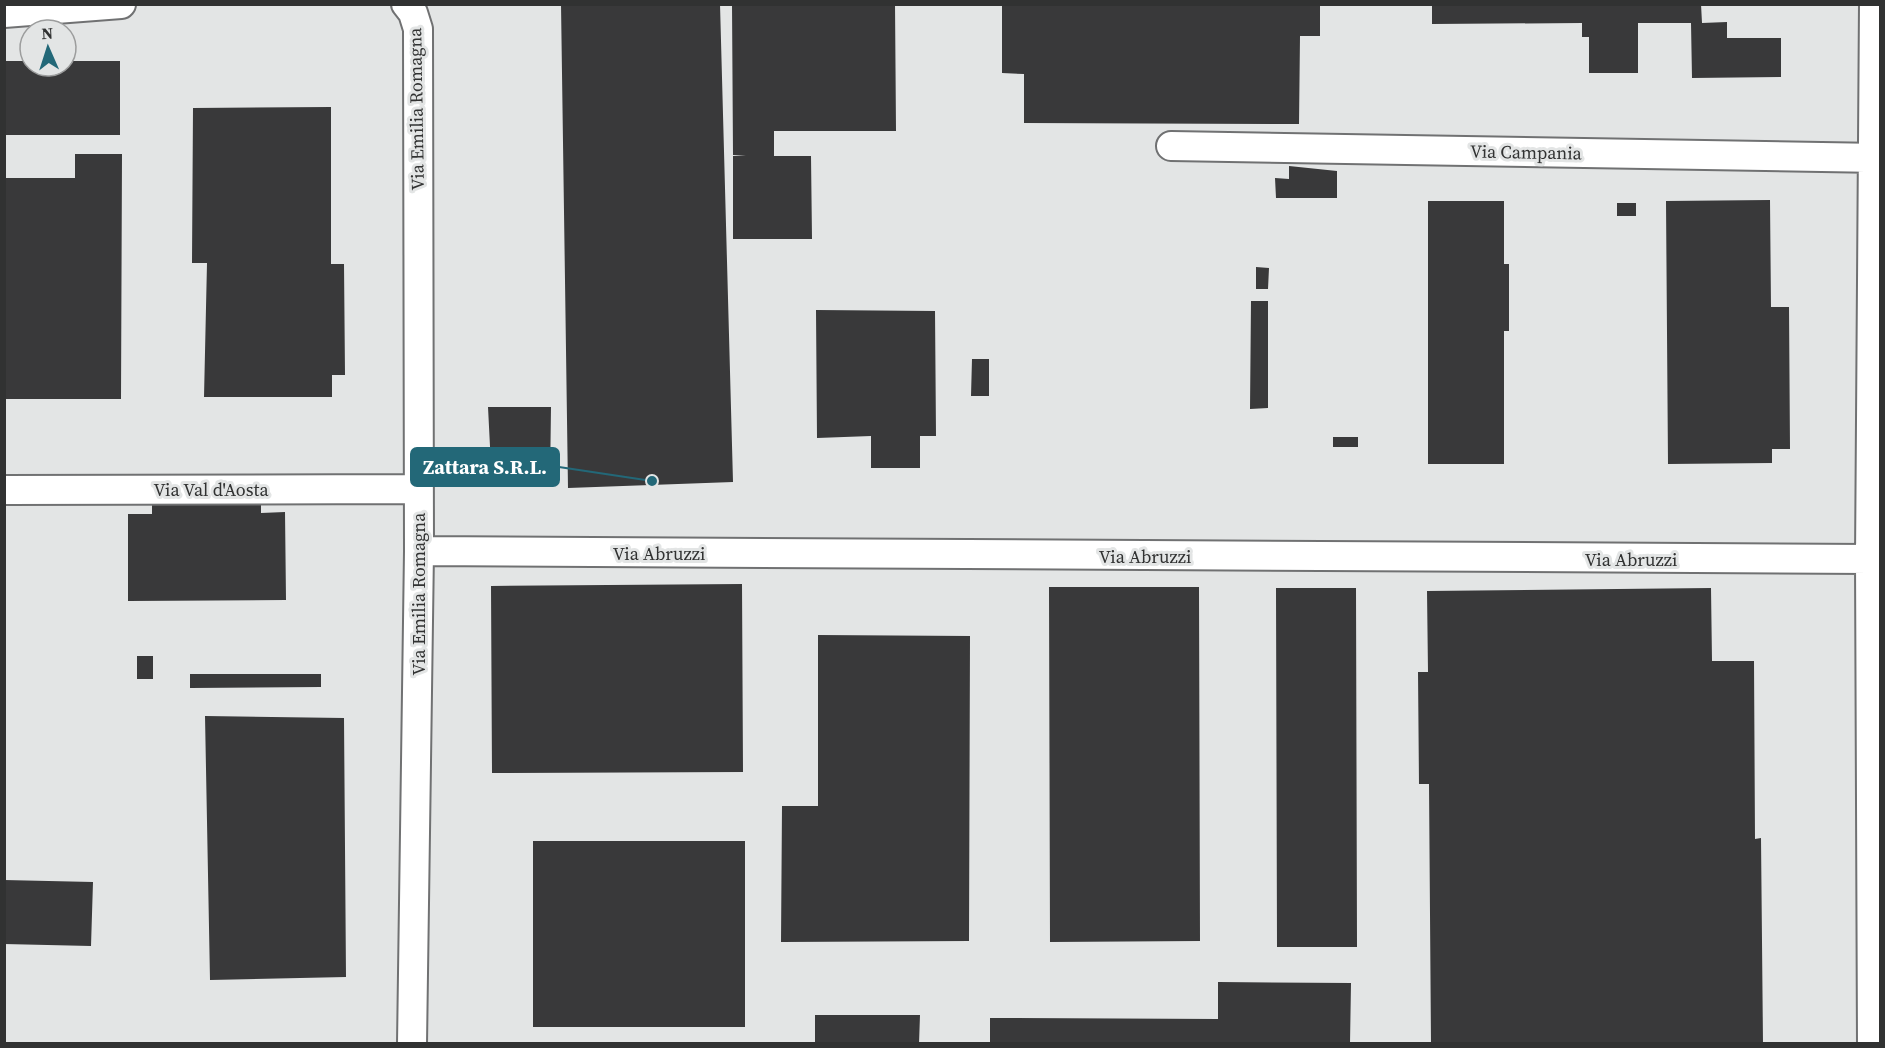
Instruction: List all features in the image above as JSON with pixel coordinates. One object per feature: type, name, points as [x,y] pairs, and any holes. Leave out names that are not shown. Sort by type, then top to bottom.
[{"type":"street","points":[[4,12],[121,4]]},
{"type":"street","name":"Via Emilia Romagna","points":[[406,4],[418,29],[419,551],[412,1044]]},
{"type":"street","points":[[1872,1044],[1876,741],[1870,559],[1877,158],[1874,4]]},
{"type":"street","name":"Via Campania","points":[[1170,146],[1877,158]]},
{"type":"street","name":"Via Val d'Aosta","points":[[4,490],[418,489]]},
{"type":"street","name":"Via Abruzzi","points":[[419,551],[1870,559]]},
{"type":"building","points":[[561,4],[720,4],[733,482],[568,488]]},
{"type":"building","points":[[732,4],[895,4],[896,131],[774,131],[774,156],[811,156],[812,239],[733,239],[733,156],[746,155],[733,155]]},
{"type":"building","points":[[1002,4],[1320,4],[1320,36],[1300,36],[1299,124],[1024,123],[1024,74],[1002,73]]},
{"type":"building","points":[[1432,4],[1701,4],[1702,23],[1727,22],[1727,38],[1781,38],[1781,77],[1692,78],[1691,23],[1638,23],[1638,73],[1589,73],[1589,37],[1582,37],[1582,23],[1432,24]]},
{"type":"building","points":[[4,61],[18,61],[18,78],[78,78],[78,61],[120,61],[120,135],[4,135]]},
{"type":"building","points":[[331,107],[331,264],[344,264],[345,375],[332,375],[332,397],[204,397],[207,263],[192,263],[193,108]]},
{"type":"building","points":[[75,154],[122,154],[121,399],[4,399],[4,178],[75,178]]},
{"type":"building","points":[[1289,166],[1337,171],[1337,198],[1276,198],[1275,178],[1289,179]]},
{"type":"building","points":[[1770,200],[1771,307],[1789,307],[1790,449],[1772,449],[1772,463],[1668,464],[1666,201]]},
{"type":"building","points":[[1428,201],[1504,201],[1504,264],[1509,264],[1509,331],[1504,331],[1504,464],[1428,464]]},
{"type":"building","points":[[1617,203],[1636,203],[1636,216],[1617,216]]},
{"type":"building","points":[[1256,267],[1269,268],[1268,289],[1256,289]]},
{"type":"building","points":[[1251,301],[1268,301],[1268,408],[1250,409]]},
{"type":"building","points":[[816,310],[935,311],[936,436],[920,436],[920,468],[871,468],[871,436],[817,438]]},
{"type":"building","points":[[972,359],[989,359],[989,396],[971,396]]},
{"type":"building","points":[[488,407],[551,407],[550,482],[492,486]]},
{"type":"building","points":[[1333,437],[1358,437],[1358,447],[1333,447]]},
{"type":"building","points":[[261,496],[261,513],[285,512],[286,600],[128,601],[128,514],[152,514],[152,497]]},
{"type":"building","points":[[742,584],[743,772],[492,773],[491,586]]},
{"type":"building","points":[[1049,587],[1199,587],[1200,941],[1050,942]]},
{"type":"building","points":[[1276,588],[1356,588],[1357,947],[1277,947]]},
{"type":"building","points":[[1711,588],[1712,661],[1754,661],[1755,839],[1761,838],[1763,1044],[1431,1044],[1429,784],[1419,784],[1418,672],[1428,672],[1427,591]]},
{"type":"building","points":[[818,635],[970,636],[969,941],[781,942],[782,806],[818,806]]},
{"type":"building","points":[[137,656],[153,656],[153,679],[137,679]]},
{"type":"building","points":[[190,674],[321,674],[321,687],[190,688]]},
{"type":"building","points":[[205,716],[344,718],[346,977],[210,980]]},
{"type":"building","points":[[533,841],[745,841],[745,1027],[533,1027]]},
{"type":"building","points":[[4,880],[93,882],[91,946],[4,944]]},
{"type":"building","points":[[1218,982],[1351,983],[1350,1044],[990,1044],[990,1018],[1218,1019]]},
{"type":"building","points":[[815,1015],[920,1015],[919,1044],[815,1044]]},
{"type":"place","name":"Zattara S.R.L.","points":[[652,481]]}]
